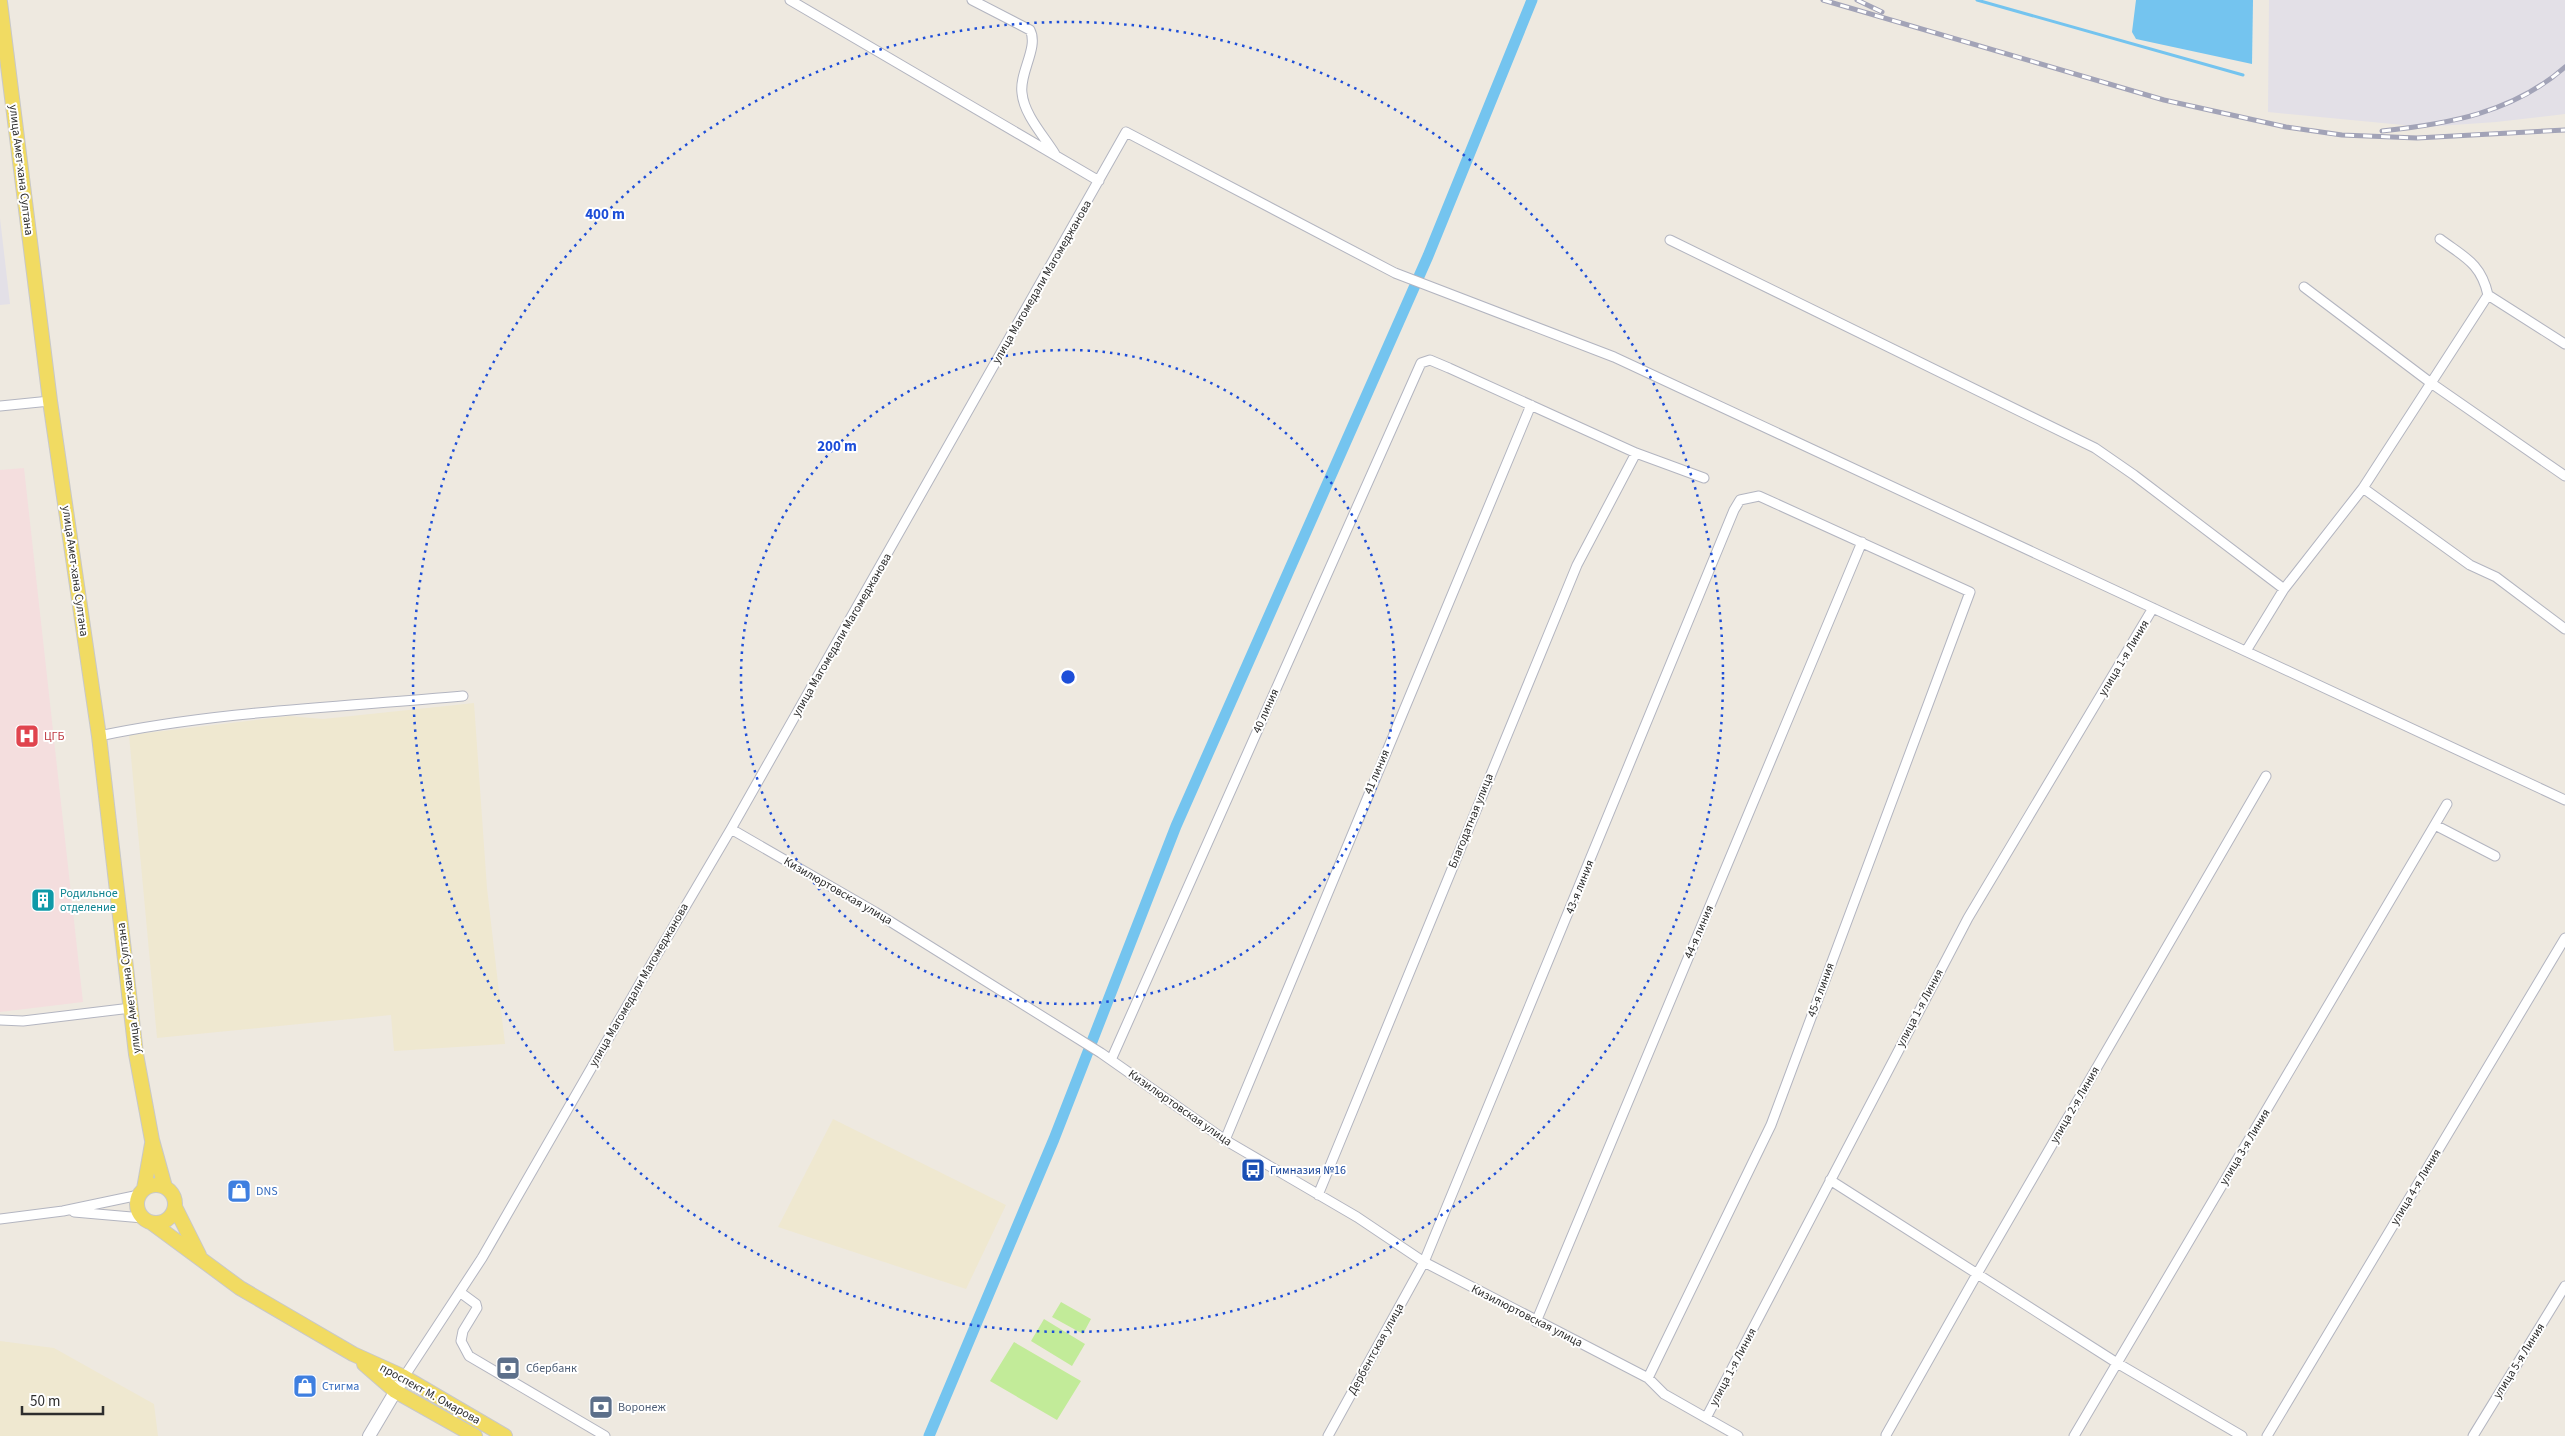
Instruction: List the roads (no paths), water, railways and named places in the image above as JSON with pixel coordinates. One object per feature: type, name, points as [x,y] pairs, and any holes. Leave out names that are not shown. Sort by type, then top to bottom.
[{"type":"main road","name":"улица Амет-хана Султана","points":[[0,2],[50,401],[99,736],[131,1008],[152,1140]]},
{"type":"main road","points":[[152,1140],[165,1187],[173,1196],[175,1207],[201,1258]]},
{"type":"main road","points":[[152,1140],[137,1203],[138,1211],[147,1220],[201,1258],[226,1279],[353,1354]]},
{"type":"main road","points":[[141,1192],[154,1185],[165,1187]]},
{"type":"main road","points":[[147,1220],[162,1222],[171,1216],[175,1207]]},
{"type":"main road","name":"проспект М. Омарова","points":[[353,1354],[404,1377],[505,1436]]},
{"type":"main road","name":"проспект М. Омарова","points":[[353,1354],[395,1391],[475,1436]]},
{"type":"main road","name":"улица Магомедали Магомеджановa","points":[[369,1436],[404,1377]]},
{"type":"street","points":[[790,0],[1099,181]]},
{"type":"street","points":[[972,0],[1030,30],[1033,40],[1022,78],[1022,94],[1026,108],[1057,156]]},
{"type":"street","name":"улица Магомедали Магомеджановa","points":[[404,1377],[461,1292],[732,829],[1126,132],[1395,273],[1614,357],[2153,608]]},
{"type":"street","points":[[2440,239],[2477,267],[2484,278],[2488,295],[2565,344]]},
{"type":"street","points":[[1670,240],[2095,448],[2284,589]]},
{"type":"street","points":[[2304,287],[2431,383],[2565,476]]},
{"type":"street","points":[[2246,651],[2284,589],[2363,488],[2488,295]]},
{"type":"street","name":"40 линия","points":[[1111,1060],[1422,363],[1430,360],[1531,405]]},
{"type":"street","points":[[0,406],[50,401]]},
{"type":"street","points":[[1531,405],[1636,453],[1704,478]]},
{"type":"street","name":"41 линия","points":[[1225,1140],[1531,405]]},
{"type":"street","name":"Благодатная улица","points":[[1318,1195],[1577,565],[1636,453]]},
{"type":"street","points":[[2363,488],[2470,565],[2496,577],[2565,628]]},
{"type":"street","name":"43-я линия","points":[[1424,1262],[1734,510],[1740,500],[1759,496],[1862,542]]},
{"type":"street","name":"45-я линия","points":[[1648,1378],[1771,1125],[1970,592],[1862,542]]},
{"type":"street","name":"44-я линия","points":[[1536,1322],[1862,542]]},
{"type":"street","points":[[2153,608],[2565,800]]},
{"type":"street","name":"улица 1-я Линия","points":[[1706,1418],[1968,918],[2153,608]]},
{"type":"street","points":[[99,736],[136,728],[286,710],[296,711],[463,696]]},
{"type":"street","name":"улица 2-я Линия","points":[[1886,1435],[1977,1274],[2266,776]]},
{"type":"street","name":"улица 3-я Линия","points":[[2074,1436],[2417,857],[2446,804]]},
{"type":"street","points":[[2435,825],[2495,856]]},
{"type":"street","name":"Кизилюртовская улица","points":[[732,829],[875,912],[1101,1053],[1225,1140],[1357,1217],[1424,1262],[1536,1322],[1648,1378],[1664,1394],[1738,1436]]},
{"type":"street","name":"улица 4-я Линия","points":[[2267,1436],[2565,938]]},
{"type":"street","points":[[0,1020],[22,1021],[131,1008]]},
{"type":"street","points":[[1830,1180],[2117,1362],[2242,1436]]},
{"type":"street","points":[[0,1219],[63,1211],[141,1192]]},
{"type":"street","points":[[63,1211],[147,1220]]},
{"type":"street","name":"Дербентская улица","points":[[1328,1436],[1424,1262]]},
{"type":"street","name":"улица 5-я Линия","points":[[2473,1436],[2565,1286]]},
{"type":"street","points":[[461,1292],[476,1304],[477,1308],[463,1331],[461,1341],[463,1349],[469,1356],[605,1436]]},
{"type":"water","points":[[2136,0],[2253,0],[2252,64],[2136,39],[2132,32]]},
{"type":"waterway","points":[[929,1436],[1054,1139],[1176,826],[1428,256],[1532,0]]},
{"type":"waterway","points":[[1977,0],[2243,75]]},
{"type":"railway","points":[[1823,0],[2164,100],[2286,127],[2342,135],[2417,138],[2565,130]]},
{"type":"railway","points":[[1857,0],[1882,12]]},
{"type":"railway","points":[[2382,131],[2431,125],[2479,114],[2502,106],[2545,83],[2565,67]]},
{"type":"place","name":"ЦГБ","points":[[27,736]]},
{"type":"place","name":"Родильное отделение","points":[[43,900]]},
{"type":"place","name":"Гимназия №16","points":[[1253,1170]]},
{"type":"place","name":"DNS","points":[[239,1191]]},
{"type":"place","name":"Сбербанк","points":[[508,1368]]},
{"type":"place","name":"Стигма","points":[[305,1386]]},
{"type":"place","name":"Воронеж","points":[[601,1407]]}]
